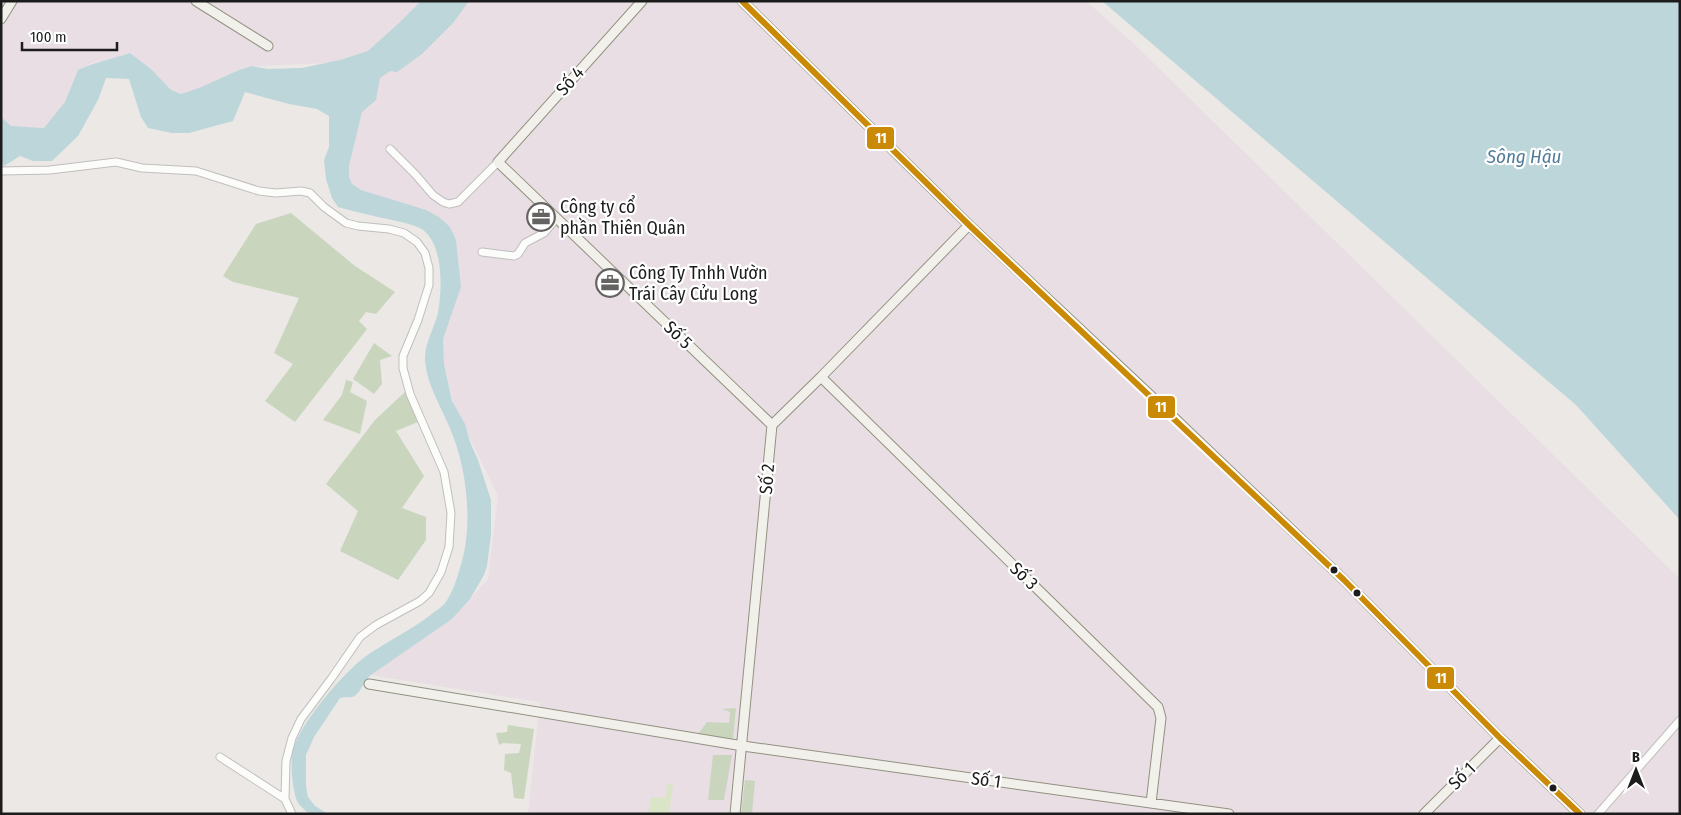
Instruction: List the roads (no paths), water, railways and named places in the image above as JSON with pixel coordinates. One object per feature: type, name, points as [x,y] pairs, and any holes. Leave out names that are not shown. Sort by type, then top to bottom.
[{"type":"street","points":[[1,19],[12,1]]},
{"type":"street","points":[[196,1],[268,46]]},
{"type":"street","name":"Số 4","points":[[498,162],[642,1]]},
{"type":"street","points":[[742,1],[969,225],[1344,580],[1500,738],[1580,814]]},
{"type":"street","points":[[390,149],[433,194],[449,204],[458,202],[498,162]]},
{"type":"street","points":[[1,171],[50,170],[116,162],[142,168],[196,171],[259,192],[276,193],[301,190],[310,193],[324,208],[346,223],[404,233],[417,242],[425,253],[428,268],[428,285],[418,320],[403,356],[402,368],[406,385],[444,472],[451,513],[449,546],[441,572],[429,593],[420,601],[360,637],[301,719],[292,738],[286,762],[288,806]]},
{"type":"street","name":"Số 5","points":[[498,162],[772,424]]},
{"type":"street","points":[[482,252],[514,256],[518,254],[525,243],[544,233],[557,218]]},
{"type":"street","points":[[772,424],[821,377],[969,225]]},
{"type":"street","name":"Số 3","points":[[821,377],[1158,707],[1161,718],[1151,803]]},
{"type":"street","name":"Số 2","points":[[735,814],[743,746],[772,424]]},
{"type":"street","name":"Số 1","points":[[369,684],[743,746],[1229,814]]},
{"type":"street","points":[[1598,814],[1680,720]]},
{"type":"street","name":"Số 1","points":[[1424,814],[1500,738]]},
{"type":"street","points":[[220,757],[288,806]]},
{"type":"water","points":[[421,1],[469,1],[453,23],[422,54],[397,72],[390,71],[380,78],[376,100],[362,112],[349,166],[349,177],[352,184],[361,190],[426,210],[439,217],[450,227],[456,240],[461,287],[443,339],[444,364],[452,401],[465,424],[491,500],[491,535],[487,566],[470,599],[452,619],[371,675],[356,695],[340,698],[314,737],[306,755],[306,787],[308,797],[315,806],[328,814],[309,814],[298,803],[296,798],[292,769],[293,750],[304,726],[336,684],[359,662],[418,624],[444,604],[454,586],[464,551],[467,515],[464,477],[455,442],[431,386],[425,361],[428,343],[438,313],[440,293],[440,269],[435,246],[430,237],[418,227],[338,207],[332,198],[326,179],[324,160],[329,147],[329,116],[317,109],[289,104],[245,92],[233,121],[189,133],[172,133],[148,128],[141,117],[129,79],[106,78],[98,100],[78,136],[52,161],[33,161],[20,156],[4,166],[1,162],[1,117],[11,126],[44,128],[65,102],[78,70],[130,53],[152,70],[171,90],[181,94],[252,66],[268,69],[302,68],[340,60],[368,51]]},
{"type":"water","name":"Sông Hậu","points":[[1102,1],[1680,1],[1680,520],[1576,405]]},
{"type":"place","name":"Công ty cổ phần Thiên Quân","points":[[541,217]]},
{"type":"place","name":"Công Ty Tnhh Vườn Trái Cây Cửu Long","points":[[610,283]]}]
